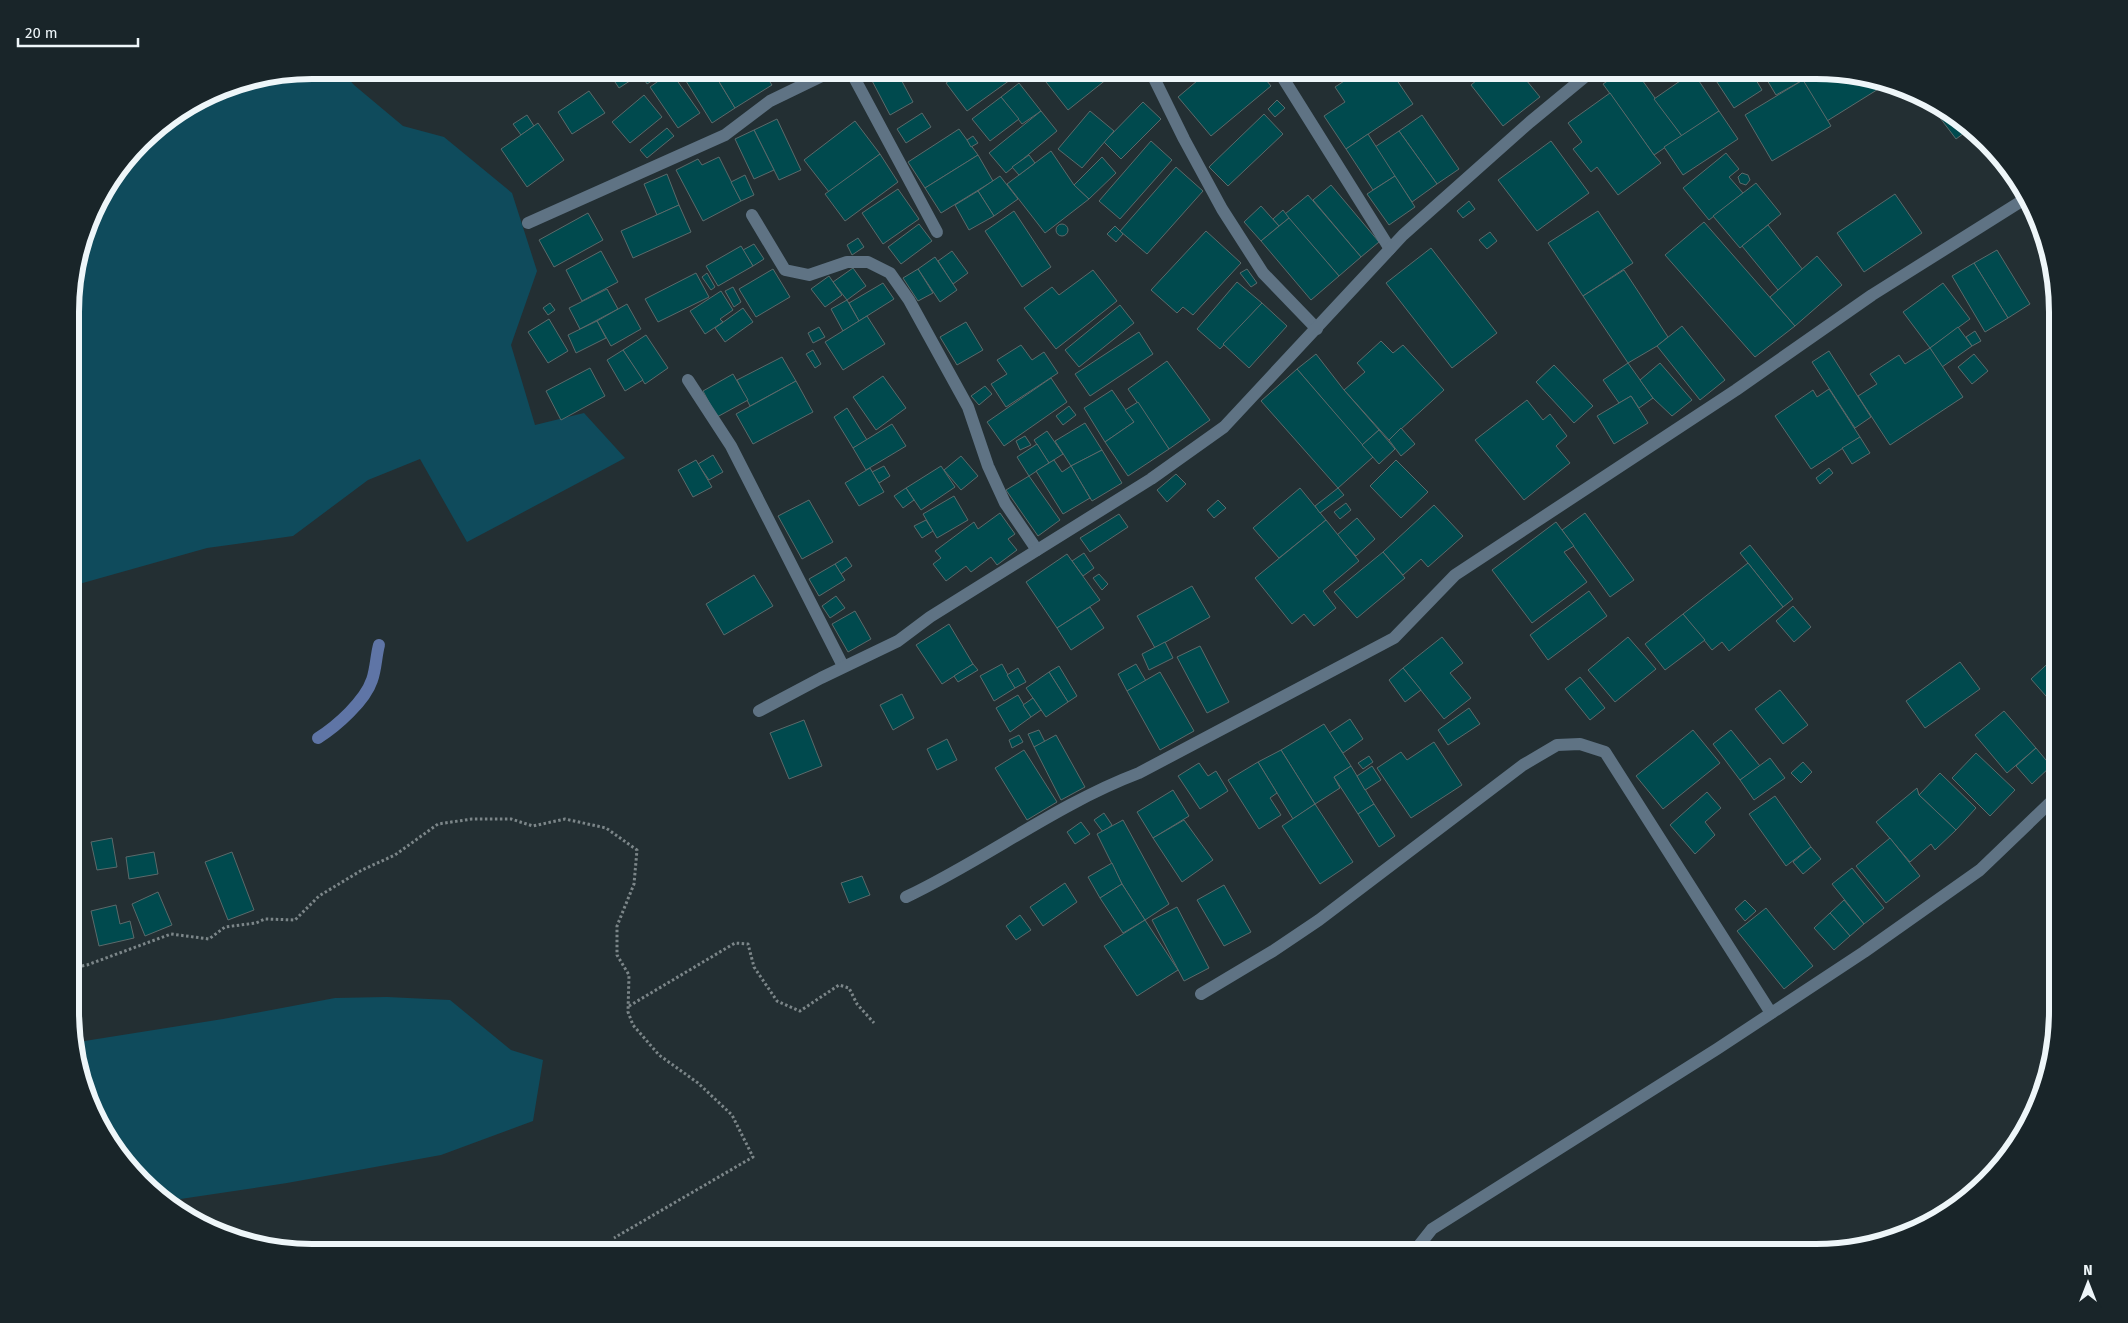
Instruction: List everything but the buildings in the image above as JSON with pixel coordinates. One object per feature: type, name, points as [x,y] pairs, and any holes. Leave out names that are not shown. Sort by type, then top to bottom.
[{"type":"street","points":[[528,223],[725,135],[770,101],[815,79]]},
{"type":"street","points":[[855,79],[937,232]]},
{"type":"street","points":[[1154,79],[1222,209],[1263,272],[1317,328]]},
{"type":"street","points":[[1284,79],[1390,249]]},
{"type":"street","points":[[759,711],[843,666],[898,641],[930,617],[1151,479],[1224,427],[1390,249],[1530,122],[1583,79]]},
{"type":"street","points":[[906,897],[947,878],[1106,786],[1139,773],[1394,638],[1455,575],[1736,390],[1872,295],[2021,201]]},
{"type":"street","points":[[752,215],[785,270],[809,274],[847,262],[868,262],[890,272],[909,300],[968,407],[988,466],[1005,503],[1036,550]]},
{"type":"street","points":[[688,380],[731,446],[843,666]]},
{"type":"street","points":[[1201,994],[1273,951],[1319,920],[1523,765],[1557,745],[1580,744],[1605,752],[1771,1014]]},
{"type":"street","points":[[1420,1244],[1432,1229],[1771,1014],[1864,952],[1980,870],[2049,805]]},
{"type":"path","points":[[79,967],[171,934],[209,939],[225,927],[256,923],[265,919],[295,920],[320,896],[362,870],[395,855],[438,824],[472,819],[511,819],[533,826],[565,819],[606,828],[638,850],[634,884],[617,926],[617,955],[629,975],[628,1006],[633,1026],[659,1056],[698,1083],[732,1115],[754,1157],[614,1238]]},
{"type":"path","points":[[628,1006],[735,943],[748,944],[754,967],[777,1002],[800,1011],[839,985],[849,988],[858,1004],[874,1023]]},
{"type":"shaded area","points":[[297,79],[348,79],[403,126],[444,137],[512,193],[537,271],[511,345],[535,425],[584,413],[625,458],[467,542],[420,459],[368,480],[293,536],[207,548],[79,584],[79,297],[83,266],[91,237],[110,195],[127,170],[158,137],[195,110],[223,96],[266,83]]},
{"type":"shaded area","points":[[387,997],[450,1000],[511,1050],[543,1060],[533,1121],[441,1155],[287,1183],[175,1200],[147,1176],[118,1141],[96,1100],[83,1057],[81,1042],[223,1019],[335,998]]},
{"type":"waterway","points":[[318,738],[342,720],[363,696],[373,676],[379,645]]}]
